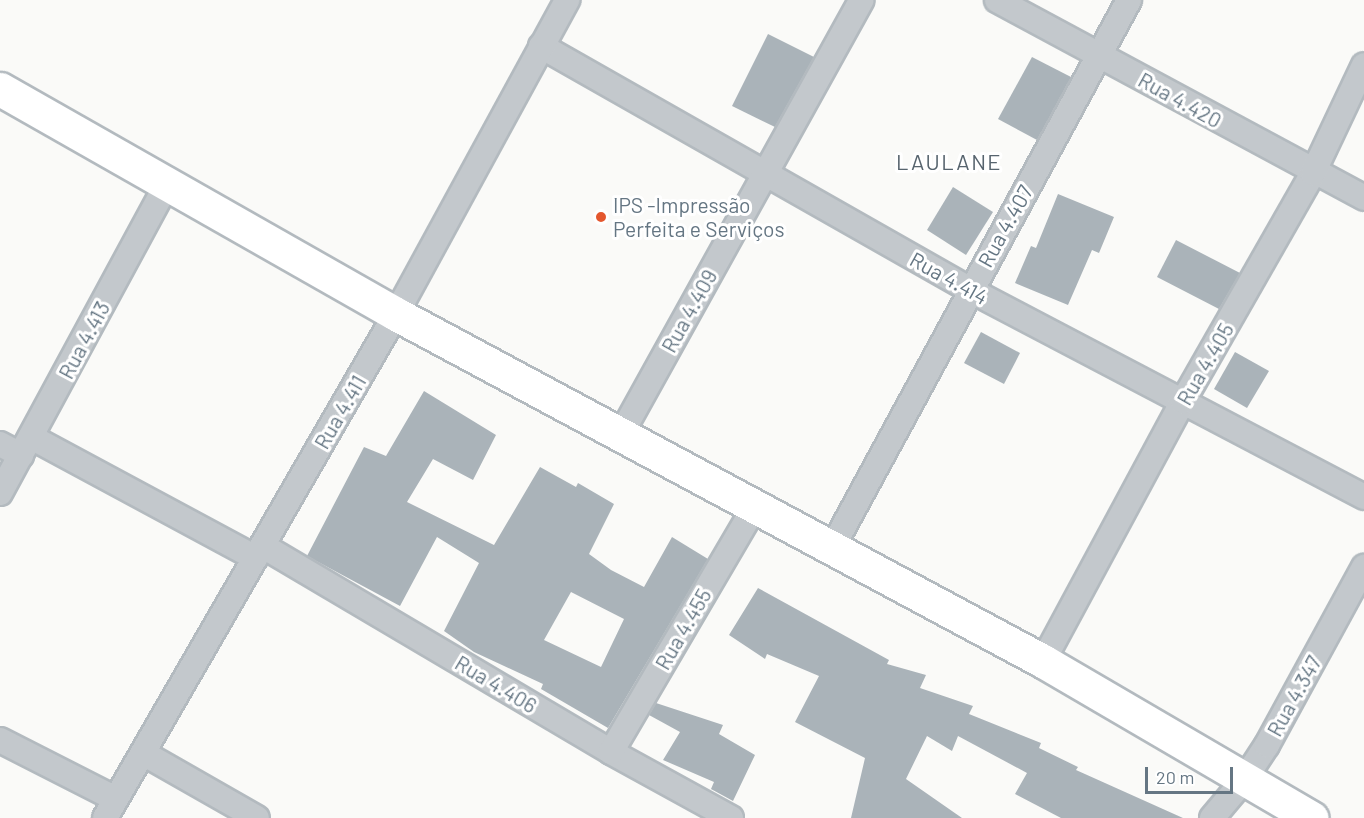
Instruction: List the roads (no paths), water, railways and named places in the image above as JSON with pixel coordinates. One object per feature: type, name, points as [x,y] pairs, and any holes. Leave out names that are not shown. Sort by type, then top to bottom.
[{"type":"street","name":"Rua 4.411","points":[[110,808],[396,315],[567,0]]},
{"type":"street","name":"Rua 4.409","points":[[621,434],[862,0]]},
{"type":"street","name":"Rua 4.420","points":[[998,0],[1313,173],[1364,198]]},
{"type":"street","name":"Rua 4.407","points":[[832,548],[969,290],[1101,56],[1129,0]]},
{"type":"street","name":"Rua 4.414","points":[[541,46],[969,290],[1364,497]]},
{"type":"street","name":"Rua 4.405","points":[[1043,661],[1183,401],[1313,173],[1364,65]]},
{"type":"street","points":[[0,89],[166,186],[396,315],[1043,661],[1312,818]]},
{"type":"street","name":"Rua 4.413","points":[[0,492],[166,186]]},
{"type":"street","name":"Rua 4.406","points":[[0,444],[26,446],[260,552],[731,818]]},
{"type":"street","name":"Rua 4.455","points":[[611,752],[755,507]]},
{"type":"street","name":"Rua 4.347","points":[[1212,818],[1244,780],[1364,567]]},
{"type":"street","points":[[0,740],[110,808]]},
{"type":"street","points":[[143,753],[257,818]]},
{"type":"place","name":"IPS -Impressão Perfeita e Serviços","points":[[601,217]]},
{"type":"district","name":"LAULANE","points":[[949,162]]}]
